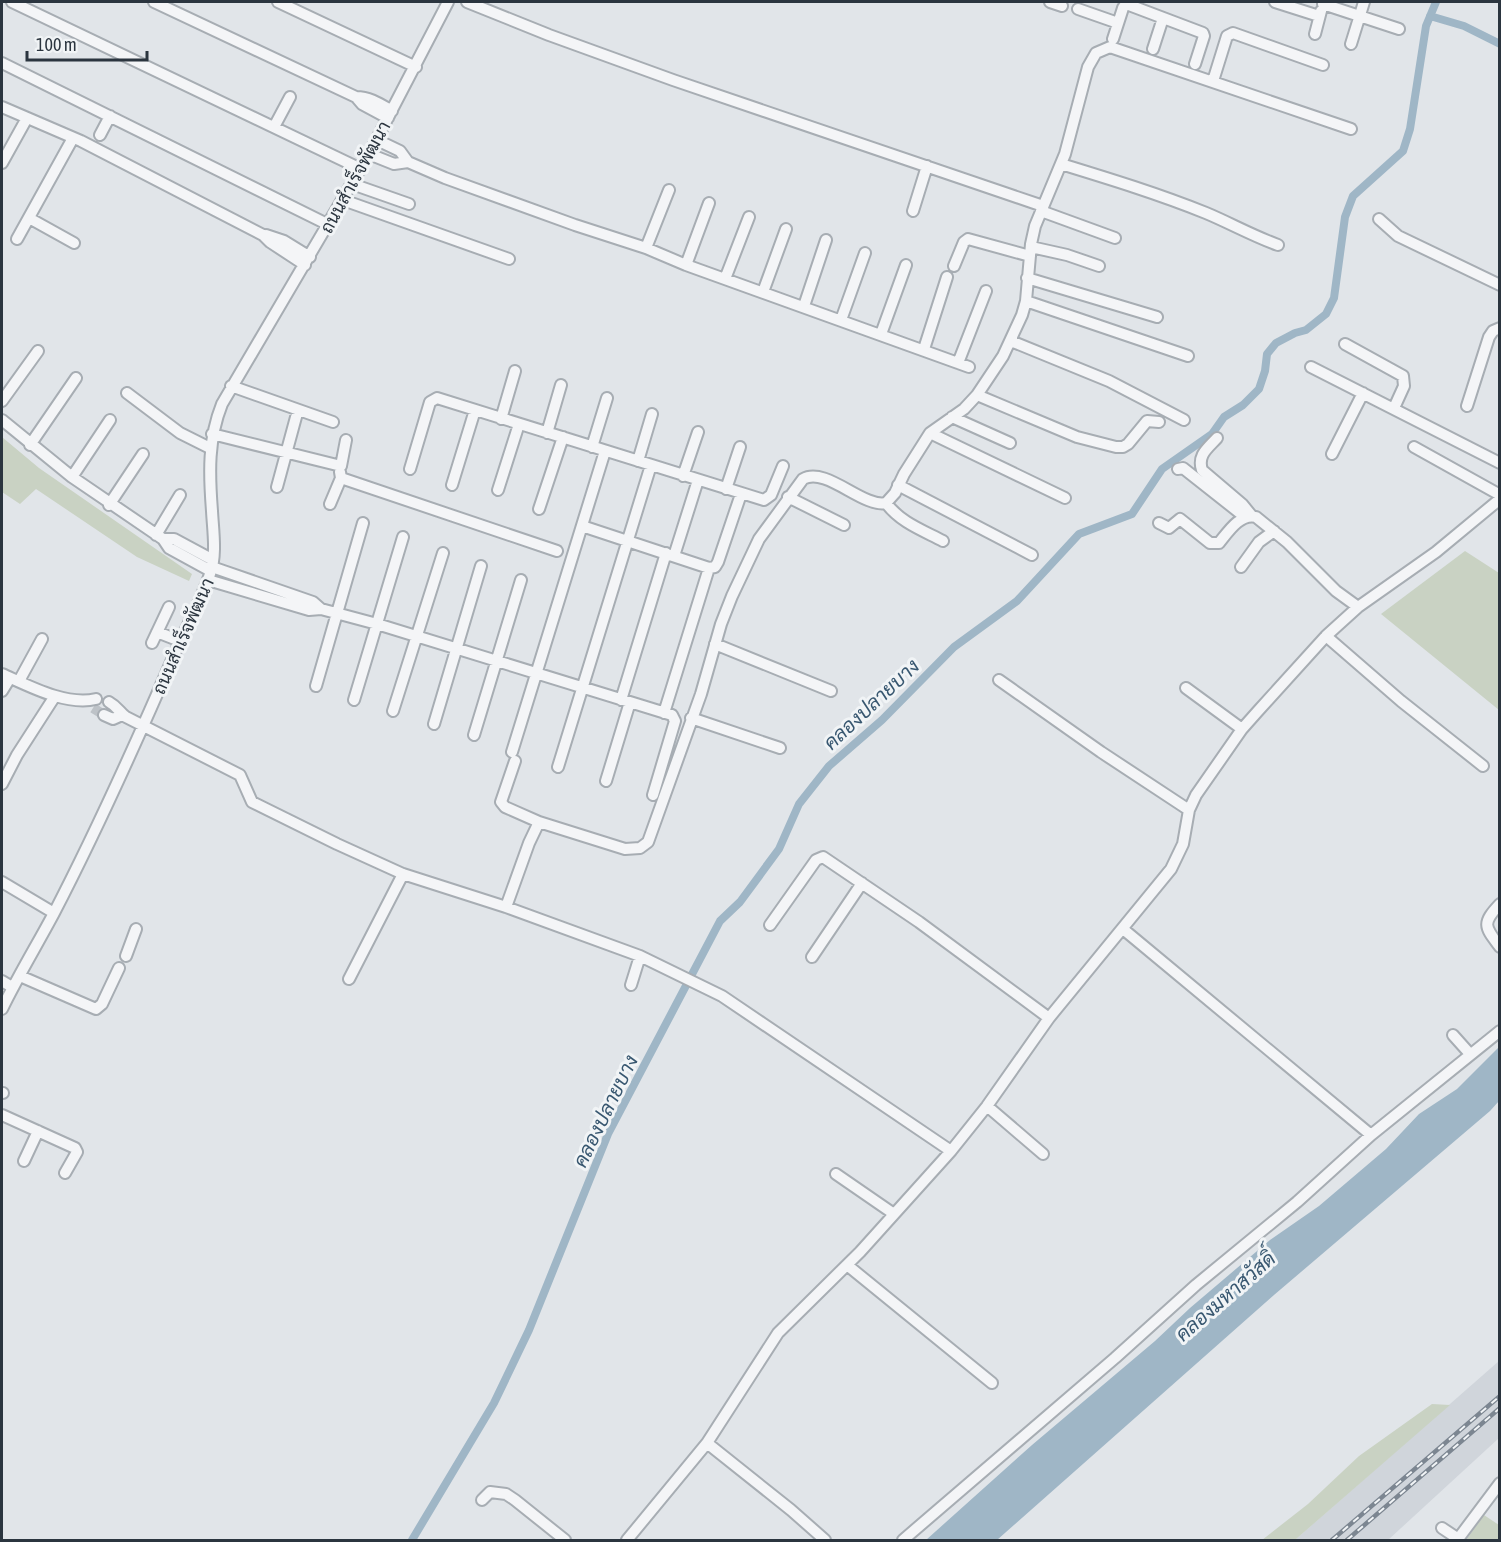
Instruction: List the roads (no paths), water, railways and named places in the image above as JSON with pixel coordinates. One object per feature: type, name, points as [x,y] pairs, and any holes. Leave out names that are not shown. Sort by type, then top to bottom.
[{"type":"street","points":[[12,2],[361,169]]},
{"type":"street","points":[[154,2],[356,97],[365,97],[375,101],[390,114]]},
{"type":"street","points":[[278,2],[416,67]]},
{"type":"street","name":"ถนนสำเร็จพัฒนา","points":[[2,1009],[54,913],[141,725],[169,637],[211,570],[214,539],[209,469],[210,448],[216,418],[231,386],[308,261],[361,169],[448,2]]},
{"type":"street","points":[[467,2],[549,35],[673,80],[927,166],[1042,208],[1115,238]]},
{"type":"street","points":[[1050,2],[1062,6]]},
{"type":"street","points":[[1279,2],[1319,16]]},
{"type":"street","points":[[1351,44],[1364,2]]},
{"type":"street","points":[[1315,34],[1324,3],[1399,29]]},
{"type":"street","points":[[1113,39],[1125,5],[1151,7],[1164,18],[1203,33],[1195,64]]},
{"type":"street","points":[[1078,9],[1118,24]]},
{"type":"street","points":[[1153,49],[1164,18]]},
{"type":"street","points":[[1213,81],[1227,36],[1233,33],[1323,65]]},
{"type":"street","points":[[605,451],[536,673],[501,802],[505,807],[539,822],[625,849],[640,848],[645,845],[652,833],[701,694],[721,624],[759,540],[788,497],[799,483],[809,476],[820,477],[875,503],[886,503],[895,493],[923,443],[930,434],[964,409],[977,395],[1011,341],[1026,301],[1030,251],[1042,208],[1072,133],[1080,92],[1091,59],[1100,50],[1110,47],[1351,129]]},
{"type":"street","points":[[2,63],[329,225]]},
{"type":"street","points":[[274,127],[290,97]]},
{"type":"street","points":[[2,107],[74,138],[263,235],[274,236],[308,261]]},
{"type":"street","points":[[100,135],[110,116]]},
{"type":"street","points":[[2,163],[27,118]]},
{"type":"street","points":[[17,239],[74,138]]},
{"type":"street","points":[[376,140],[400,151],[408,162]]},
{"type":"street","points":[[369,154],[394,164],[408,162],[575,225],[646,248],[686,265],[924,349],[963,365],[986,291]]},
{"type":"street","points":[[1061,164],[1130,185],[1205,213],[1278,245]]},
{"type":"street","points":[[913,211],[927,166]]},
{"type":"street","points":[[352,184],[409,204]]},
{"type":"street","points":[[646,248],[669,190]]},
{"type":"street","points":[[343,200],[509,259]]},
{"type":"street","points":[[686,265],[709,203]]},
{"type":"street","points":[[725,279],[749,217]]},
{"type":"street","points":[[28,218],[74,243]]},
{"type":"street","points":[[1379,219],[1398,236],[1500,285]]},
{"type":"street","points":[[763,292],[786,229]]},
{"type":"street","points":[[954,266],[964,242],[968,239],[1030,251],[1066,255],[1099,266]]},
{"type":"street","points":[[804,306],[826,240]]},
{"type":"street","points":[[841,320],[865,253]]},
{"type":"street","points":[[881,334],[906,265]]},
{"type":"street","points":[[924,349],[947,277]]},
{"type":"street","points":[[1027,278],[1157,317]]},
{"type":"street","points":[[1026,301],[1188,356]]},
{"type":"street","points":[[1467,406],[1489,337],[1493,331],[1500,328]]},
{"type":"street","points":[[1011,341],[1109,381],[1184,420]]},
{"type":"street","points":[[1345,344],[1403,376],[1404,386],[1394,408]]},
{"type":"street","points":[[2,401],[38,351]]},
{"type":"street","points":[[1311,367],[1500,463]]},
{"type":"street","points":[[501,419],[514,371]]},
{"type":"street","points":[[30,445],[76,378]]},
{"type":"street","points":[[547,433],[561,385]]},
{"type":"street","points":[[231,386],[333,422]]},
{"type":"street","points":[[127,393],[180,433],[210,448]]},
{"type":"street","points":[[1332,454],[1363,393]]},
{"type":"street","points":[[977,395],[1077,436],[1116,447],[1128,444],[1147,421],[1159,422]]},
{"type":"street","points":[[410,469],[430,402],[437,398],[764,500],[768,499],[783,466]]},
{"type":"street","points":[[592,447],[607,398]]},
{"type":"street","points":[[452,485],[475,410]]},
{"type":"street","points":[[638,461],[652,414]]},
{"type":"street","points":[[276,487],[296,417]]},
{"type":"street","points":[[952,417],[1010,443]]},
{"type":"street","points":[[2,420],[30,445],[109,505],[159,537],[174,539],[211,570],[277,595],[313,602],[321,609],[418,636],[672,715],[675,721],[653,795]]},
{"type":"street","points":[[72,477],[110,420]]},
{"type":"street","points":[[498,490],[519,424]]},
{"type":"street","points":[[683,476],[698,432]]},
{"type":"street","points":[[212,434],[341,466]]},
{"type":"street","points":[[930,434],[1065,498]]},
{"type":"street","points":[[539,509],[563,437]]},
{"type":"street","points":[[1217,438],[1202,454],[1200,463],[1202,470],[1242,504],[1248,516]]},
{"type":"street","points":[[330,504],[341,478],[346,440]]},
{"type":"street","points":[[726,489],[740,447]]},
{"type":"street","points":[[1414,447],[1500,495]]},
{"type":"street","points":[[109,505],[143,454]]},
{"type":"street","points":[[558,767],[651,465]]},
{"type":"street","points":[[1178,469],[1183,468],[1248,516],[1256,517],[1274,531],[1336,591],[1359,607]]},
{"type":"street","points":[[341,478],[557,551]]},
{"type":"street","points":[[606,781],[626,701],[670,554],[698,480]]},
{"type":"street","points":[[898,485],[1032,555]]},
{"type":"street","points":[[582,526],[715,567],[741,494]]},
{"type":"street","points":[[159,537],[180,495]]},
{"type":"street","points":[[788,497],[844,525]]},
{"type":"street","points":[[627,1540],[707,1443],[778,1333],[847,1265],[951,1151],[987,1106],[1049,1018],[1175,862],[1183,844],[1189,810],[1196,795],[1242,729],[1326,636],[1359,607],[1436,552],[1500,499]]},
{"type":"street","points":[[886,503],[905,521],[943,541]]},
{"type":"street","points":[[1159,523],[1169,528],[1180,519],[1210,543],[1215,544],[1219,543],[1240,520],[1248,516]]},
{"type":"street","points":[[316,686],[339,613],[363,523]]},
{"type":"street","points":[[1241,567],[1259,542],[1274,531]]},
{"type":"street","points":[[354,700],[403,537]]},
{"type":"street","points":[[393,711],[443,553]]},
{"type":"street","points":[[434,724],[481,566]]},
{"type":"street","points":[[664,713],[709,567]]},
{"type":"street","points":[[474,735],[521,580]]},
{"type":"street","points":[[152,643],[169,637],[170,607]]},
{"type":"street","points":[[1326,636],[1483,766]]},
{"type":"street","points":[[2,691],[42,639]]},
{"type":"street","points":[[715,644],[831,691]]},
{"type":"street","points":[[10,678],[55,696],[92,703]]},
{"type":"street","points":[[999,680],[1101,752],[1189,810]]},
{"type":"street","points":[[1186,688],[1242,729]]},
{"type":"street","points":[[2,784],[16,755],[55,696]]},
{"type":"street","points":[[110,702],[120,709],[124,716],[240,775],[252,802],[337,844],[403,874],[506,907],[640,956],[722,996],[951,1151]]},
{"type":"street","points":[[104,715],[113,719],[124,716]]},
{"type":"street","points":[[691,718],[780,748]]},
{"type":"street","points":[[506,907],[539,822]]},
{"type":"street","points":[[770,925],[820,857],[828,858],[1049,1018]]},
{"type":"street","points":[[349,979],[403,874]]},
{"type":"street","points":[[2,882],[54,913]]},
{"type":"street","points":[[812,957],[862,883]]},
{"type":"street","points":[[1500,904],[1492,912],[1486,930],[1500,947]]},
{"type":"street","points":[[126,956],[136,929]]},
{"type":"street","points":[[1123,929],[1371,1135]]},
{"type":"street","points":[[631,985],[640,956]]},
{"type":"street","points":[[20,976],[96,1009],[102,1004],[119,968]]},
{"type":"street","points":[[2,981],[12,987]]},
{"type":"street","points":[[903,1540],[1196,1286],[1297,1202],[1371,1135],[1500,1031]]},
{"type":"street","points":[[1453,1035],[1470,1054]]},
{"type":"street","points":[[987,1106],[1043,1154]]},
{"type":"street","points":[[2,1115],[75,1148],[76,1152],[65,1173]]},
{"type":"street","points":[[24,1161],[38,1131]]},
{"type":"street","points":[[836,1174],[894,1214]]},
{"type":"street","points":[[847,1265],[992,1383]]},
{"type":"street","points":[[707,1443],[825,1540]]},
{"type":"street","points":[[1442,1528],[1459,1540],[1500,1483]]},
{"type":"street","points":[[482,1500],[490,1492],[506,1494],[565,1540]]},
{"type":"water","name":"คลองมหาสวัสดิ์","points":[[1499,1047],[1499,1101],[1490,1111],[1274,1295],[997,1540],[926,1540],[1032,1445],[1270,1240],[1319,1206],[1386,1149],[1419,1114],[1457,1089]]},
{"type":"waterway","name":"คลองปลายบาง","points":[[412,1540],[494,1403],[529,1330],[608,1134],[720,921],[740,902],[779,849],[799,804],[829,766],[882,720],[954,647],[1017,601],[1079,534],[1132,514],[1162,469],[1212,434],[1224,417],[1243,405],[1259,389],[1265,371],[1267,354],[1276,343],[1306,330],[1326,314],[1334,298],[1345,217],[1353,196],[1403,151],[1410,129],[1426,26],[1436,2]]},
{"type":"waterway","points":[[1430,16],[1464,26],[1500,44]]},
{"type":"tunnel","points":[[93,708],[104,715]]},
{"type":"railway","points":[[1332,1540],[1500,1396]]},
{"type":"railway","points":[[1347,1540],[1500,1408]]}]
